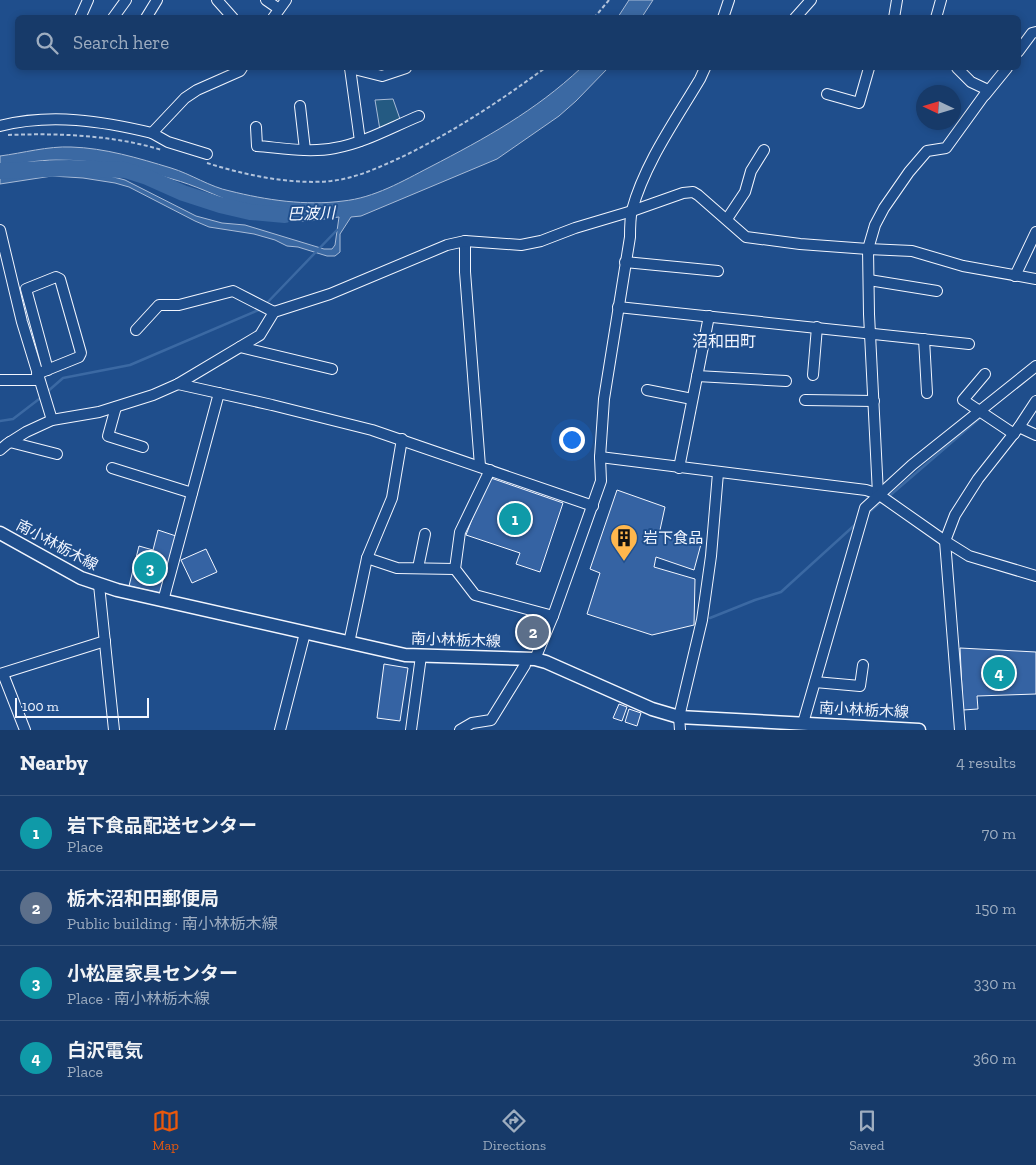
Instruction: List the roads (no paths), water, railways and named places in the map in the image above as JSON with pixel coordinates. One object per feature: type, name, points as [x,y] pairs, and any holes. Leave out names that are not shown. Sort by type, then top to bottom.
[{"type":"main road","name":"南小林栃木線","points":[[0,533],[81,578],[99,585],[163,601],[393,652],[420,656],[530,658],[546,662],[652,709],[679,724],[803,723],[822,727],[919,730]]},
{"type":"street","points":[[81,15],[88,0]]},
{"type":"street","points":[[115,15],[126,0]]},
{"type":"street","points":[[148,15],[156,0]]},
{"type":"street","points":[[217,0],[230,15]]},
{"type":"street","points":[[266,0],[276,13],[286,0]]},
{"type":"street","points":[[724,15],[729,0]]},
{"type":"street","points":[[798,15],[811,0]]},
{"type":"street","points":[[894,15],[897,0]]},
{"type":"street","points":[[937,15],[941,0]]},
{"type":"street","points":[[1021,48],[1032,33],[1036,32]]},
{"type":"street","points":[[152,133],[184,98],[241,70]]},
{"type":"street","points":[[350,70],[360,141]]},
{"type":"street","points":[[358,70],[382,76],[400,70]]},
{"type":"street","points":[[460,730],[472,723],[491,720],[530,658],[553,616],[601,481],[600,457],[604,399],[630,237],[632,211],[657,151],[704,70]]},
{"type":"street","points":[[827,94],[859,103],[868,70]]},
{"type":"street","points":[[958,70],[971,82],[988,90]]},
{"type":"street","points":[[988,90],[985,95],[1005,70]]},
{"type":"street","points":[[878,494],[868,250],[879,216],[909,172],[927,151],[946,148],[988,90]]},
{"type":"street","points":[[300,106],[305,150]]},
{"type":"street","points":[[256,127],[257,146],[305,150],[335,148],[360,141],[419,116]]},
{"type":"street","points":[[0,126],[18,121],[86,120],[152,133],[168,142],[207,154]]},
{"type":"street","points":[[726,219],[745,192],[750,171],[764,150]]},
{"type":"street","points":[[0,450],[10,442],[52,420],[99,412],[153,395],[178,384],[260,336],[274,312],[330,294],[447,246],[465,241],[522,245],[541,241],[575,228],[632,211],[682,192],[698,194],[746,237],[868,250],[912,251],[963,266],[1036,279]]},
{"type":"street","points":[[0,230],[38,377],[52,420]]},
{"type":"street","points":[[1015,276],[1036,232]]},
{"type":"street","points":[[465,241],[465,272],[485,468],[460,532],[455,569],[475,595],[553,616]]},
{"type":"street","points":[[625,262],[718,271]]},
{"type":"street","points":[[0,380],[38,377],[48,370],[79,357],[81,353],[60,279],[56,276],[26,289],[48,370]]},
{"type":"street","points":[[869,280],[937,291]]},
{"type":"street","points":[[136,330],[159,305],[178,305],[233,291],[274,312]]},
{"type":"street","points":[[618,307],[969,344]]},
{"type":"street","points":[[679,468],[708,316]]},
{"type":"street","points":[[813,375],[817,327]]},
{"type":"street","points":[[924,339],[927,392]]},
{"type":"street","points":[[240,347],[332,369]]},
{"type":"street","points":[[803,723],[865,508],[878,494],[912,465],[1036,366]]},
{"type":"street","points":[[985,374],[963,400],[1017,430],[1036,435]]},
{"type":"street","points":[[697,376],[786,382]]},
{"type":"street","points":[[178,384],[272,404],[402,439],[593,506]]},
{"type":"street","points":[[647,390],[692,399]]},
{"type":"street","points":[[163,601],[219,393]]},
{"type":"street","points":[[805,400],[874,401]]},
{"type":"street","points":[[960,730],[945,541],[955,515],[978,479],[1017,430],[1036,401]]},
{"type":"street","points":[[116,407],[108,436],[143,447]]},
{"type":"street","points":[[349,643],[367,558],[392,498],[402,439]]},
{"type":"street","points":[[10,442],[58,454]]},
{"type":"street","points":[[600,457],[866,490],[878,494],[969,556],[1036,576]]},
{"type":"street","points":[[112,468],[192,493]]},
{"type":"street","points":[[679,724],[702,620],[711,556],[718,473]]},
{"type":"street","points":[[418,568],[425,534]]},
{"type":"street","points":[[367,558],[397,568],[455,569]]},
{"type":"street","points":[[99,585],[114,730]]},
{"type":"street","points":[[280,730],[305,633]]},
{"type":"street","points":[[25,730],[1,674],[105,641]]},
{"type":"street","points":[[410,730],[420,656]]},
{"type":"street","points":[[815,682],[860,686],[863,665]]},
{"type":"water","points":[[629,0],[653,0],[643,15],[619,15]]},
{"type":"water","points":[[579,70],[606,70],[559,116],[497,159],[361,216],[351,217],[340,234],[340,252],[335,256],[327,256],[298,247],[287,246],[275,240],[254,234],[209,227],[129,187],[115,183],[52,176],[0,184],[0,175],[38,169],[91,171],[125,180],[196,216],[222,223],[245,225],[324,249],[332,249],[335,245],[339,217],[309,221],[287,220],[254,211],[189,184],[129,168],[86,161],[56,160],[35,161],[0,167],[0,156],[53,148],[96,149],[134,157],[171,168],[215,187],[244,194],[300,202],[343,201],[366,196],[388,188],[471,145],[528,111]]},
{"type":"waterway","name":"巴波川","points":[[0,171],[69,168],[125,170],[147,177],[183,193],[220,205],[250,212],[285,215]]},
{"type":"waterway","points":[[265,305],[337,230]]},
{"type":"waterway","points":[[47,392],[63,378],[130,365],[261,309]]},
{"type":"waterway","points":[[0,421],[13,419],[43,396]]},
{"type":"waterway","points":[[887,498],[981,417]]},
{"type":"waterway","points":[[867,514],[882,501]]},
{"type":"waterway","points":[[710,618],[781,592],[858,522]]},
{"type":"place","name":"岩下食品配送センター","points":[[515,519]]},
{"type":"place","name":"岩下食品","points":[[624,562]]},
{"type":"place","name":"小松屋家具センター","points":[[150,568]]},
{"type":"place","name":"栃木沼和田郵便局","points":[[533,632]]},
{"type":"place","name":"白沢電気","points":[[999,673]]},
{"type":"district","name":"沼和田町","points":[[724,341]]}]
